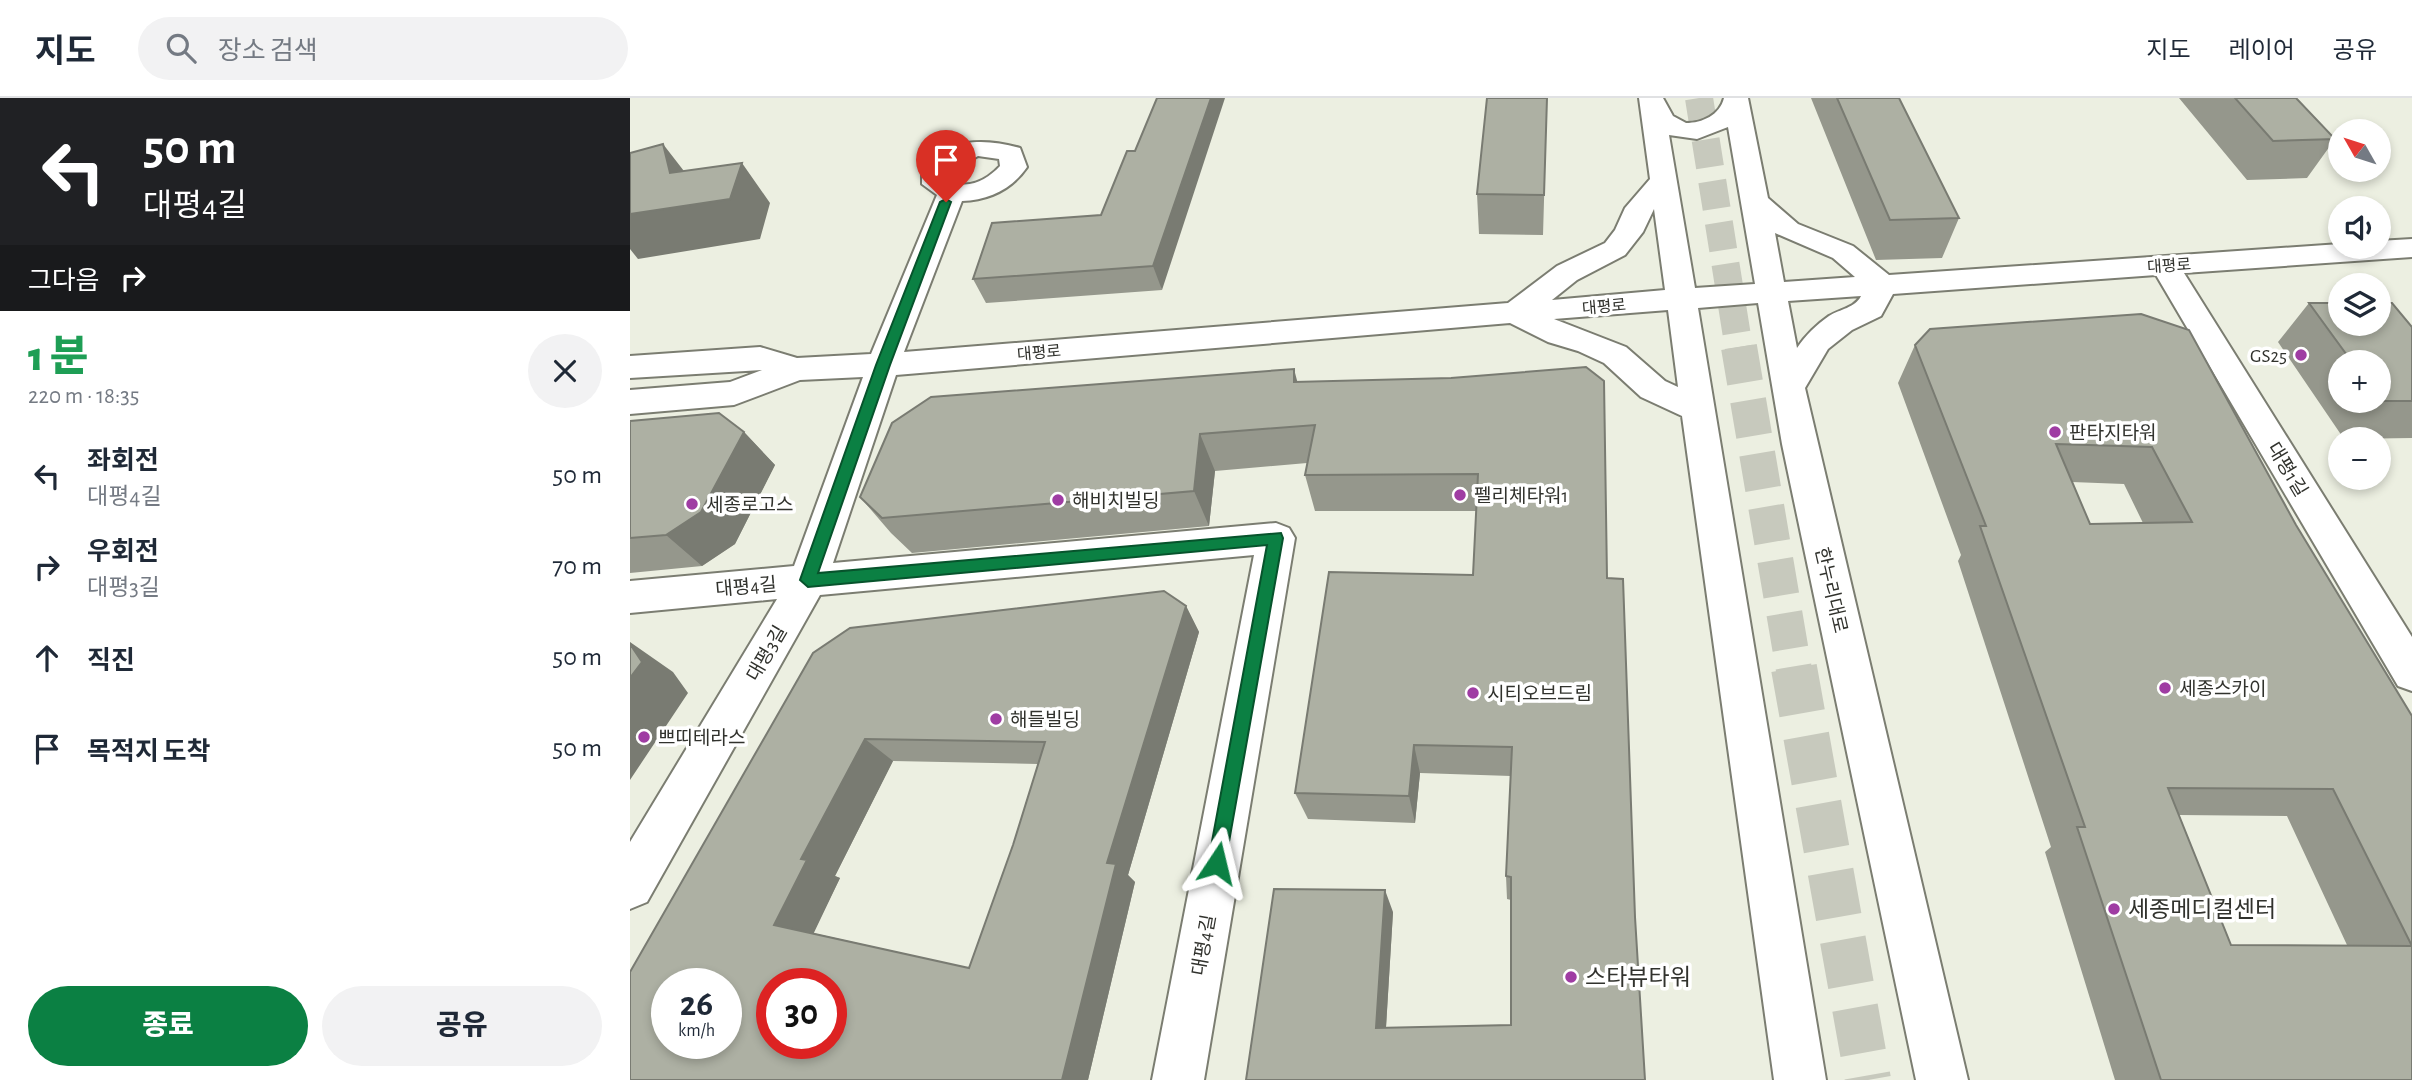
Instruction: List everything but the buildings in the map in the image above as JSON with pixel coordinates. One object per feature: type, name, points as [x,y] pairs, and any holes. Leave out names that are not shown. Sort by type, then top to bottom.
[{"type":"street","points":[[1652,101],[1665,122],[1690,131],[1721,123],[1732,112],[1736,99]]},
{"type":"street","name":"한누리대로","points":[[1736,99],[1788,389],[1942,1080]]},
{"type":"street","points":[[1652,101],[1800,1080]]},
{"type":"street","points":[[1663,181],[1634,215],[1629,232],[1615,249],[1567,273],[1515,313],[1559,335],[1588,343],[1615,355],[1653,389],[1697,409]]},
{"type":"street","name":"대평3길","points":[[630,886],[808,580],[883,365],[952,191]]},
{"type":"street","points":[[1754,200],[1788,230],[1843,252],[1882,285],[1870,309],[1841,323],[1817,342],[1788,389]]},
{"type":"street","name":"대평로","points":[[796,369],[883,365],[1680,299],[2412,248]]},
{"type":"street","name":"대평1길","points":[[2165,266],[2412,673]]},
{"type":"street","points":[[630,367],[760,358],[796,369]]},
{"type":"street","points":[[630,402],[734,393],[796,369]]},
{"type":"street","name":"대평4길","points":[[630,597],[1276,538],[1178,1080]]},
{"type":"tunnel","points":[[1699,98],[1739,349]]},
{"type":"tunnel","points":[[1739,347],[1794,670]]},
{"type":"tunnel","points":[[1794,668],[1868,1080]]},
{"type":"place","name":"GS25","points":[[2301,355]]},
{"type":"place","name":"판타지타워","points":[[2055,432]]},
{"type":"place","name":"펠리체타워1","points":[[1460,495]]},
{"type":"place","name":"해비치빌딩","points":[[1058,500]]},
{"type":"place","name":"세종로고스","points":[[692,504]]},
{"type":"place","name":"세종스카이","points":[[2165,688]]},
{"type":"place","name":"시티오브드림","points":[[1473,693]]},
{"type":"place","name":"해들빌딩","points":[[996,719]]},
{"type":"place","name":"쁘띠테라스","points":[[644,737]]},
{"type":"place","name":"세종메디컬센터","points":[[2114,909]]},
{"type":"place","name":"스타뷰타워","points":[[1571,977]]},
{"type":"route","points":[[946,202],[883,365],[808,580],[1276,538],[1217,863]]}]
